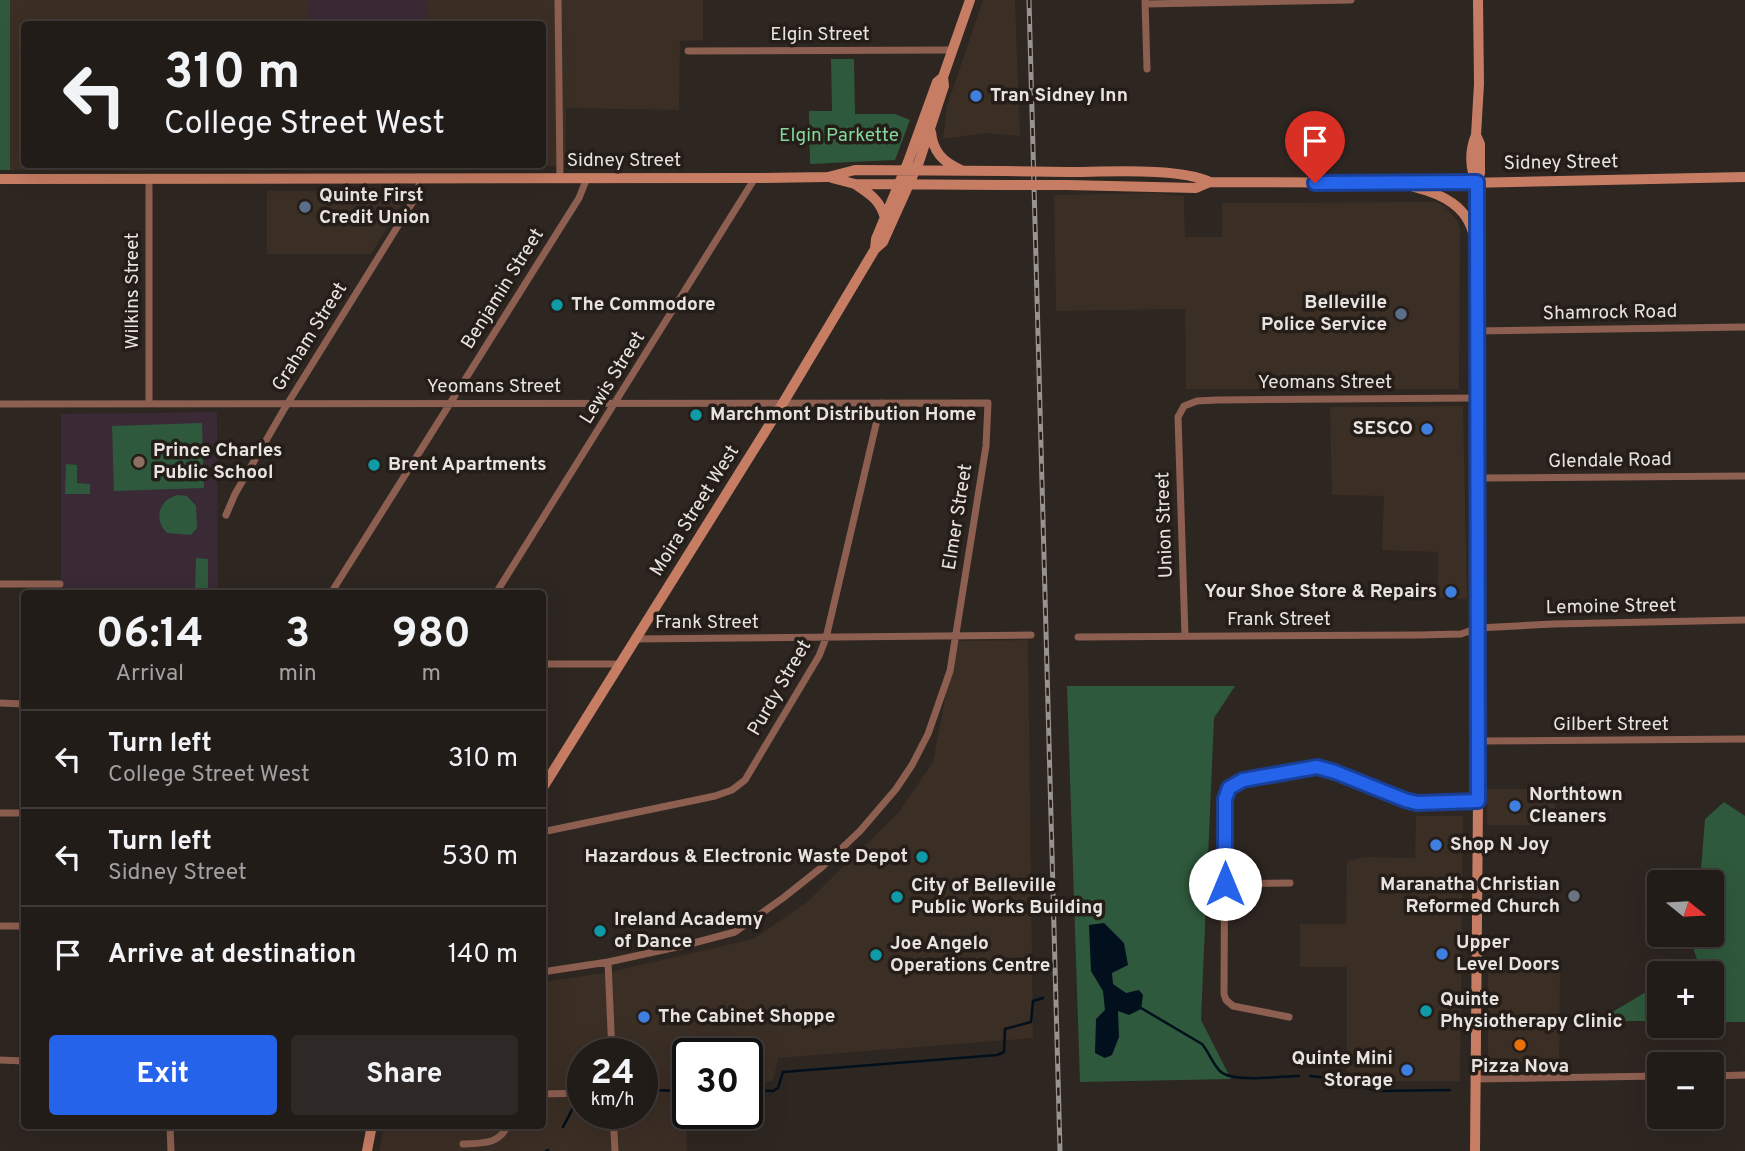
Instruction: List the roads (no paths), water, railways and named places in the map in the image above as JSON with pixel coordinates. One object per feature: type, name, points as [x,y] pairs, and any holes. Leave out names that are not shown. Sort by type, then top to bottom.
[{"type":"main road","name":"Moira Street West","points":[[875,249],[876,239],[885,218],[930,129],[944,86],[943,77],[970,0]]},
{"type":"main road","points":[[1475,1151],[1478,801],[1476,247],[1477,182],[1480,173],[1480,144],[1476,135],[1479,84],[1478,0]]},
{"type":"main road","name":"Moira Street West","points":[[910,171],[937,82],[943,77]]},
{"type":"main road","points":[[930,129],[932,144],[939,157],[964,171]]},
{"type":"main road","name":"Sidney Street","points":[[0,179],[755,178],[828,177],[855,170],[1186,175],[1210,182],[1401,183],[1745,177]]},
{"type":"main road","name":"Sidney Street","points":[[828,177],[855,184],[1196,188],[1210,182]]},
{"type":"main road","points":[[1401,183],[1434,192],[1450,200],[1465,215],[1476,247]]},
{"type":"main road","points":[[855,184],[877,200],[885,218]]},
{"type":"main road","name":"Moira Street West","points":[[546,783],[783,403],[875,249],[883,242],[904,184]]},
{"type":"main road","points":[[367,1151],[371,1129]]},
{"type":"street","points":[[558,0],[560,178]]},
{"type":"street","points":[[1147,69],[1146,2],[1351,0]]},
{"type":"street","name":"Elgin Street","points":[[688,51],[952,50]]},
{"type":"street","name":"Graham Street","points":[[226,516],[235,494],[287,404],[419,192],[419,177]]},
{"type":"street","name":"Wilkins Street","points":[[149,178],[149,404]]},
{"type":"street","name":"Benjamin Street","points":[[333,590],[579,198],[587,178]]},
{"type":"street","name":"Lewis Street","points":[[498,590],[755,178]]},
{"type":"street","name":"Shamrock Road","points":[[1476,331],[1745,327]]},
{"type":"street","name":"Yeomans Street","points":[[1180,414],[1184,406],[1197,401],[1476,398]]},
{"type":"street","name":"Purdy Street","points":[[546,831],[715,796],[732,790],[746,780],[820,656],[881,403]]},
{"type":"street","name":"Yeomans Street","points":[[0,404],[988,403]]},
{"type":"street","name":"Elmer Street","points":[[546,971],[608,962],[735,932],[822,867],[860,831],[896,789],[928,734],[950,671],[986,446],[988,403]]},
{"type":"street","name":"Union Street","points":[[1180,414],[1179,477],[1185,636]]},
{"type":"street","name":"Glendale Road","points":[[1476,478],[1745,476]]},
{"type":"street","points":[[0,584],[60,584]]},
{"type":"street","name":"Lemoine Street","points":[[1478,628],[1745,620]]},
{"type":"street","name":"Frank Street","points":[[1079,636],[1433,635],[1461,634],[1478,628]]},
{"type":"street","name":"Frank Street","points":[[636,639],[1031,635]]},
{"type":"street","points":[[546,664],[620,664]]},
{"type":"street","points":[[0,704],[21,704]]},
{"type":"street","name":"Gilbert Street","points":[[1477,741],[1745,739]]},
{"type":"street","points":[[1289,1017],[1233,1006],[1226,1000],[1224,993],[1225,799],[1229,788],[1243,780],[1317,767],[1417,803],[1478,801]]},
{"type":"street","points":[[0,813],[21,813]]},
{"type":"street","points":[[1225,884],[1290,883]]},
{"type":"street","points":[[0,926],[21,926]]},
{"type":"street","points":[[608,962],[611,1038]]},
{"type":"street","points":[[0,1060],[21,1061]]},
{"type":"street","points":[[1724,1076],[1745,1075]]},
{"type":"street","points":[[1475,1079],[1647,1076]]},
{"type":"street","points":[[546,1094],[567,1093]]},
{"type":"street","points":[[170,1129],[171,1151]]},
{"type":"street","points":[[463,1144],[492,1142],[506,1129]]},
{"type":"street","points":[[614,1129],[615,1151]]},
{"type":"water","points":[[1104,923],[1124,943],[1128,965],[1112,973],[1113,984],[1126,993],[1139,990],[1143,995],[1141,1009],[1129,1015],[1118,1011],[1119,1037],[1112,1055],[1105,1058],[1095,1053],[1096,1019],[1105,1010],[1103,991],[1091,971],[1089,925]]},
{"type":"waterway","points":[[763,1091],[778,1088],[783,1072],[997,1055],[1004,1052],[1005,1029],[1031,1022],[1033,1001],[1043,998]]},
{"type":"waterway","points":[[1141,1008],[1202,1044],[1218,1069],[1227,1075],[1247,1078],[1299,1076]]},
{"type":"waterway","points":[[1310,1076],[1347,1080],[1377,1091],[1450,1090]]},
{"type":"waterway","points":[[658,1090],[672,1091]]},
{"type":"waterway","points":[[563,1127],[567,1119]]},
{"type":"railway","points":[[1029,0],[1060,1151]]},
{"type":"place","name":"Tran Sidney Inn","points":[[976,96]]},
{"type":"place","name":"Quinte First Credit Union","points":[[305,207]]},
{"type":"place","name":"The Commodore","points":[[557,305]]},
{"type":"place","name":"Belleville Police Service","points":[[1401,314]]},
{"type":"place","name":"Marchmont Distribution Home","points":[[696,415]]},
{"type":"place","name":"SESCO","points":[[1427,429]]},
{"type":"place","name":"Prince Charles Public School","points":[[139,462]]},
{"type":"place","name":"Brent Apartments","points":[[374,465]]},
{"type":"place","name":"Your Shoe Store & Repairs","points":[[1451,592]]},
{"type":"place","name":"Northtown Cleaners","points":[[1515,806]]},
{"type":"place","name":"Shop N Joy","points":[[1436,845]]},
{"type":"place","name":"Hazardous & Electronic Waste Depot","points":[[922,857]]},
{"type":"place","name":"Maranatha Christian Reformed Church","points":[[1574,896]]},
{"type":"place","name":"City of Belleville Public Works Building","points":[[897,897]]},
{"type":"place","name":"Ireland Academy of Dance","points":[[600,931]]},
{"type":"place","name":"Upper Level Doors","points":[[1442,954]]},
{"type":"place","name":"Joe Angelo Operations Centre","points":[[876,955]]},
{"type":"place","name":"Quinte Physiotherapy Clinic","points":[[1426,1011]]},
{"type":"place","name":"The Cabinet Shoppe","points":[[644,1017]]},
{"type":"place","name":"Pizza Nova","points":[[1520,1045]]},
{"type":"place","name":"Quinte Mini Storage","points":[[1407,1070]]},
{"type":"park label","name":"Elgin Parkette","points":[[839,136]]}]
